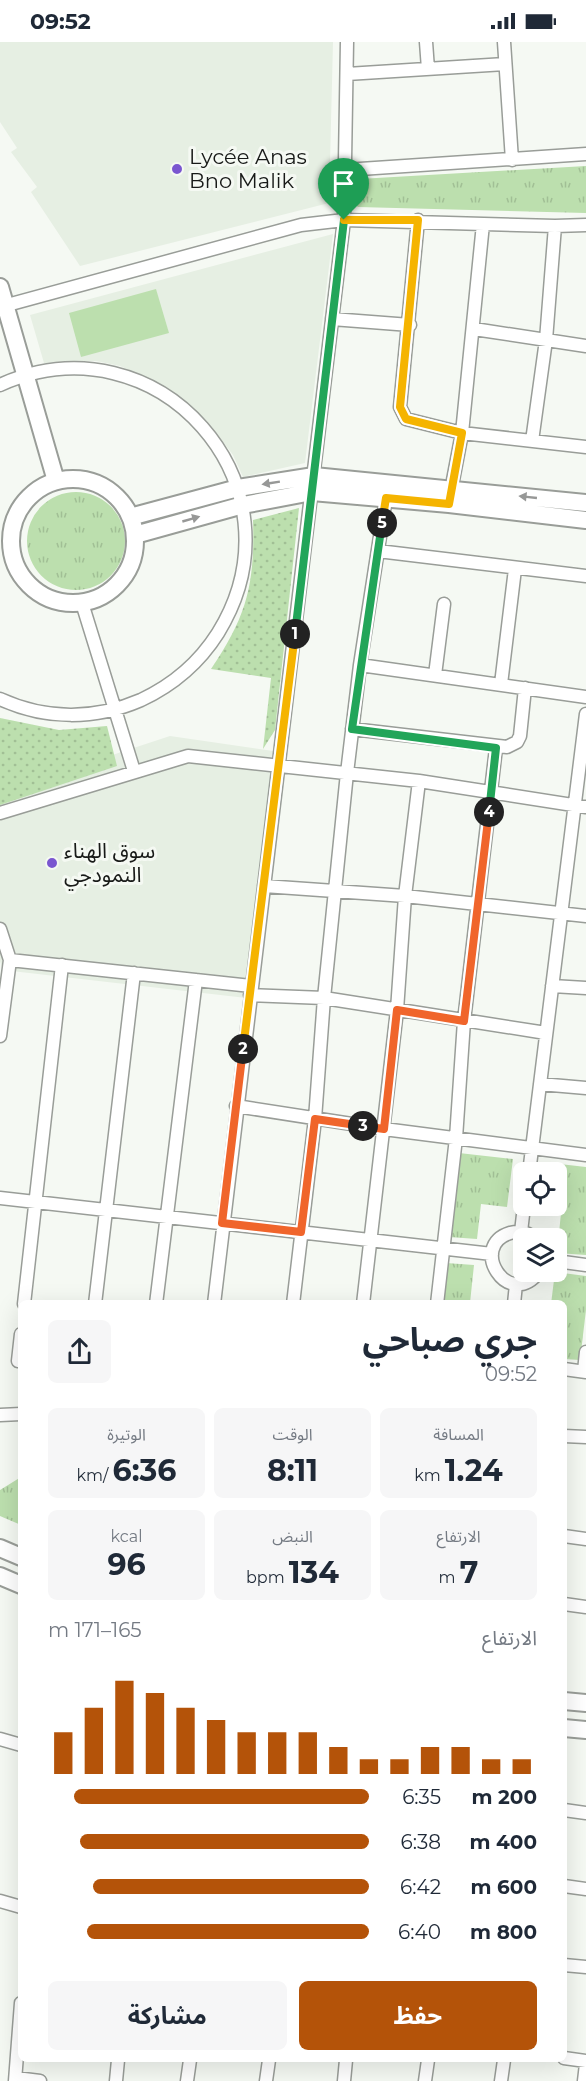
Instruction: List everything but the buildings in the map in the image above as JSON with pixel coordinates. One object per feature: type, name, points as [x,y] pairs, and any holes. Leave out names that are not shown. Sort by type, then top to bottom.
[{"type":"street","points":[[214,1300],[344,220],[347,42]]},
{"type":"street","points":[[426,42],[428,69]]},
{"type":"street","points":[[504,42],[512,160]]},
{"type":"street","points":[[347,74],[505,64]]},
{"type":"street","points":[[345,170],[586,154]]},
{"type":"street","points":[[2,306],[301,225],[344,220],[586,225]]},
{"type":"street","points":[[418,220],[410,325],[400,407],[406,419],[462,433],[586,447]]},
{"type":"street","points":[[450,496],[462,433],[483,224]]},
{"type":"street","points":[[532,441],[546,340],[555,226]]},
{"type":"street","points":[[0,287],[2,306],[26,373],[56,481]]},
{"type":"street","points":[[332,319],[410,325]]},
{"type":"street","points":[[474,329],[586,346]]},
{"type":"street","points":[[0,385],[26,373],[70,367],[114,372],[155,388],[192,414],[220,448],[241,497],[246,558],[233,609],[205,655],[165,689],[116,710],[83,716],[49,714],[16,706],[0,699]]},
{"type":"street","points":[[78,479],[99,485],[118,498],[130,517],[135,535],[132,558],[122,579],[104,595],[82,603],[56,601],[32,589],[7,562],[12,530],[20,508],[36,491],[56,481],[78,479]]},
{"type":"street","points":[[313,484],[386,498],[450,496],[586,520]]},
{"type":"street","points":[[130,517],[313,484],[450,496],[586,503]]},
{"type":"street","points":[[135,535],[241,497]]},
{"type":"street","points":[[293,1300],[315,1119],[324,998],[352,729],[386,498]]},
{"type":"street","points":[[378,551],[586,576]]},
{"type":"street","points":[[501,684],[515,569]]},
{"type":"street","points":[[82,603],[134,771]]},
{"type":"street","points":[[435,675],[444,604]]},
{"type":"street","points":[[360,665],[586,697]]},
{"type":"street","points":[[352,729],[496,748],[513,745],[520,736],[525,688]]},
{"type":"street","points":[[530,1162],[560,913],[580,806],[586,714]]},
{"type":"street","points":[[438,1300],[456,1138],[464,1021],[496,748]]},
{"type":"street","points":[[0,813],[188,756],[419,781],[580,806]]},
{"type":"street","points":[[364,1300],[397,1010],[405,896],[419,781]]},
{"type":"street","points":[[264,886],[405,896],[479,906],[586,916]]},
{"type":"street","points":[[0,929],[10,960],[0,1036]]},
{"type":"street","points":[[10,960],[196,980],[250,991],[324,998],[546,1033]]},
{"type":"street","points":[[24,1300],[62,965]]},
{"type":"street","points":[[96,1300],[108,1210],[134,973]]},
{"type":"street","points":[[156,1300],[196,980]]},
{"type":"street","points":[[552,986],[586,988]]},
{"type":"street","points":[[540,1084],[586,1088]]},
{"type":"street","points":[[236,1106],[531,1150],[586,1155]]},
{"type":"street","points":[[0,1198],[492,1254]]},
{"type":"street","points":[[513,1233],[505,1234],[494,1246],[492,1263],[501,1277],[516,1284],[524,1282]]},
{"type":"street","points":[[567,1263],[586,1265]]},
{"type":"street","points":[[514,1300],[516,1284]]},
{"type":"street","points":[[567,1369],[585,1372],[586,1352]]},
{"type":"street","points":[[0,1416],[18,1414]]},
{"type":"street","points":[[567,1436],[586,1437]]},
{"type":"street","points":[[567,1536],[586,1539]]},
{"type":"street","points":[[0,1548],[18,1556]]},
{"type":"street","points":[[0,1576],[18,1584]]},
{"type":"street","points":[[567,1604],[586,1607]]},
{"type":"street","points":[[567,1701],[586,1703]]},
{"type":"street","points":[[567,1728],[586,1730]]},
{"type":"street","points":[[0,1739],[18,1744]]},
{"type":"street","points":[[567,1810],[586,1813]]},
{"type":"street","points":[[567,1886],[586,1889]]},
{"type":"street","points":[[0,1901],[18,1906]]},
{"type":"street","points":[[567,1965],[586,1967]]},
{"type":"street","points":[[18,2049],[16,2079],[40,2081]]},
{"type":"street","points":[[567,2059],[586,2062],[584,2081]]},
{"type":"street","points":[[116,2081],[118,2062]]},
{"type":"street","points":[[187,2081],[190,2062]]},
{"type":"street","points":[[266,2081],[269,2062]]},
{"type":"street","points":[[344,2081],[346,2062]]},
{"type":"street","points":[[425,2081],[428,2062]]},
{"type":"street","points":[[501,2081],[504,2062]]},
{"type":"shaded area","name":"Lycée Anas Bno Malik","points":[[0,42],[333,42],[329,203],[80,266],[31,192],[37,187],[11,152],[17,148],[0,122]]},
{"type":"shaded area","points":[[333,234],[305,463],[243,477],[233,455],[207,421],[163,385],[120,366],[96,361],[44,363],[30,315]]},
{"type":"shaded area","points":[[170,736],[287,753],[255,999],[3,970],[0,961],[0,792]]},
{"type":"green space","points":[[586,166],[586,213],[358,207],[353,203],[355,181],[359,179]]},
{"type":"green space","points":[[156,289],[169,333],[81,357],[69,313]]},
{"type":"green space","points":[[76,492],[95,496],[110,507],[121,522],[125,541],[121,560],[110,575],[95,586],[76,590],[57,586],[42,575],[31,560],[27,541],[31,522],[42,507],[57,496]]},
{"type":"green space","points":[[299,508],[275,730],[263,749],[271,678],[211,669],[233,632],[246,599],[252,563],[253,520]]},
{"type":"green space","points":[[0,718],[59,730],[107,726],[117,766],[0,805]]},
{"type":"green space","points":[[459,1153],[513,1159],[507,1207],[481,1204],[477,1239],[449,1237]]},
{"type":"green space","points":[[567,1165],[586,1167],[586,1255],[567,1254],[567,1228],[560,1228],[561,1216],[567,1216]]},
{"type":"green space","points":[[446,1263],[474,1265],[470,1300],[442,1300]]},
{"type":"green space","points":[[567,1274],[586,1276],[586,1310],[580,1360],[567,1359],[567,1300],[552,1300],[554,1282],[567,1282]]},
{"type":"green space","points":[[18,1479],[18,1524],[0,1516],[0,1490]]},
{"type":"place","name":"Lycée Anas Bno Malik","points":[[177,169]]},
{"type":"place","name":"سوق الهناء النمودجي","points":[[52,863]]},
{"type":"route","points":[[344,220],[418,220],[410,325],[400,407],[406,419],[462,433],[449,504],[386,498],[352,729],[496,748],[464,1021],[397,1010],[384,1129],[315,1119],[301,1232],[222,1223],[344,220]]}]
